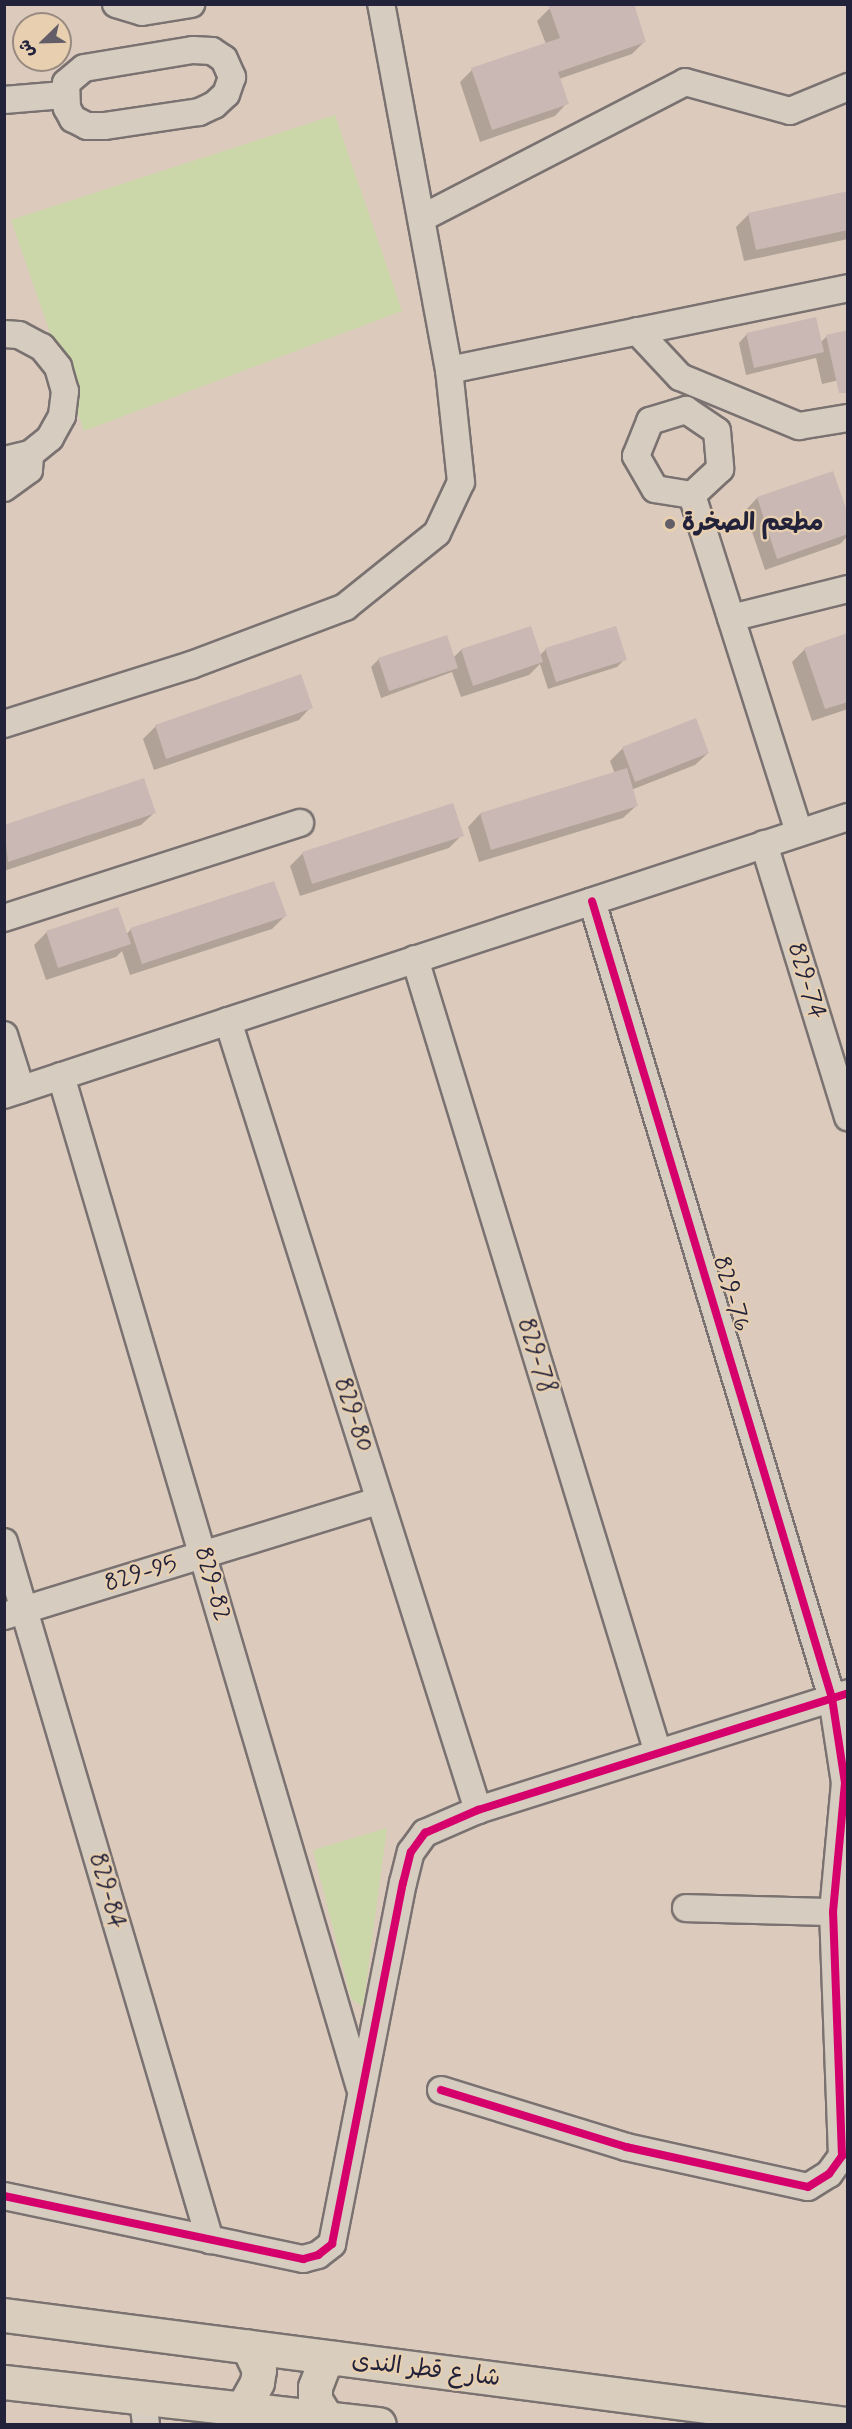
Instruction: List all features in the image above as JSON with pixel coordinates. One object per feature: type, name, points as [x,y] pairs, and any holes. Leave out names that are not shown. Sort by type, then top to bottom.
[{"type":"main road","name":"شارع قطر الندى","points":[[4,2314],[847,2424]]},
{"type":"main road","points":[[234,2410],[245,2404],[257,2382],[259,2370],[248,2346]]},
{"type":"main road","points":[[327,2419],[315,2400],[315,2387],[324,2364],[334,2358]]},
{"type":"main road","points":[[4,2382],[145,2412],[234,2410],[367,2424]]},
{"type":"street","points":[[116,4],[142,12],[191,4]]},
{"type":"street","points":[[4,724],[191,665],[345,607],[381,581],[437,532],[461,482],[449,370],[381,4]]},
{"type":"street","points":[[193,50],[213,51],[224,59],[232,77],[226,94],[199,112],[104,126],[87,126],[74,119],[64,95],[73,75],[84,68],[193,50]]},
{"type":"street","points":[[422,218],[685,82],[790,111],[848,87]]},
{"type":"street","points":[[4,100],[64,95]]},
{"type":"street","points":[[449,370],[848,288]]},
{"type":"street","points":[[637,331],[680,377],[799,426],[848,418]]},
{"type":"street","points":[[4,334],[19,335],[42,347],[58,367],[65,391],[62,416],[54,431],[30,454],[4,460]]},
{"type":"street","points":[[4,488],[29,470],[30,454]]},
{"type":"street","points":[[692,495],[799,832]]},
{"type":"street","points":[[731,618],[848,590]]},
{"type":"street","points":[[4,1035],[13,1092],[848,817]]},
{"type":"street","points":[[4,918],[300,822]]},
{"type":"street","name":"829-74","points":[[764,844],[848,1118]]},
{"type":"street","name":"829-76","points":[[441,2090],[626,2147],[808,2187],[829,2174],[842,2156],[833,1912],[845,1783],[840,1696],[592,901]]},
{"type":"street","name":"829-78","points":[[415,959],[658,1753]]},
{"type":"street","name":"829-80","points":[[228,1021],[478,1810]]},
{"type":"street","name":"829-82","points":[[61,1076],[361,2093]]},
{"type":"street","name":"829-95","points":[[15,1613],[380,1500]]},
{"type":"street","name":"829-84","points":[[4,1542],[15,1613],[210,2240]]},
{"type":"street","points":[[4,2196],[303,2259],[318,2255],[332,2244],[411,1852],[425,1833],[478,1810],[840,1696]]},
{"type":"street","points":[[686,1908],[833,1912]]},
{"type":"green space","points":[[335,115],[402,311],[84,431],[11,220]]},
{"type":"green space","points":[[387,1828],[363,2007],[351,1999],[313,1850]]},
{"type":"building","points":[[548,4],[634,4],[646,42],[558,72],[569,104],[492,130],[471,68],[560,38]]},
{"type":"building","points":[[848,191],[848,230],[756,250],[748,213]]},
{"type":"building","points":[[816,317],[824,352],[754,368],[746,333]]},
{"type":"building","points":[[848,330],[848,393],[839,393],[826,335]]},
{"type":"building","points":[[833,471],[848,514],[848,534],[777,559],[757,497]]},
{"type":"building","points":[[531,626],[543,662],[473,686],[461,649]]},
{"type":"building","points":[[616,626],[627,660],[556,682],[545,648]]},
{"type":"building","points":[[848,633],[848,702],[825,709],[804,648]]},
{"type":"building","points":[[447,635],[458,668],[389,691],[378,658]]},
{"type":"building","points":[[301,674],[313,708],[166,759],[155,725]]},
{"type":"building","points":[[696,718],[709,753],[635,782],[622,747]]},
{"type":"building","points":[[627,768],[638,806],[491,850],[480,813]]},
{"type":"building","points":[[144,778],[156,813],[8,862],[4,825]]},
{"type":"building","points":[[453,803],[464,836],[312,884],[302,852]]},
{"type":"building","points":[[274,881],[287,916],[142,964],[130,928]]},
{"type":"building","points":[[118,907],[131,944],[58,968],[46,931]]},
{"type":"cycle path","points":[[441,2090],[626,2147],[808,2187],[829,2174],[842,2156],[833,1912],[845,1783],[832,1698],[592,901]]},
{"type":"cycle path","points":[[4,2196],[303,2259],[318,2255],[332,2244],[403,1883],[411,1852],[425,1833],[478,1810],[848,1693]]},
{"type":"place","name":"مطعم الصخرة","points":[[670,524]]}]
